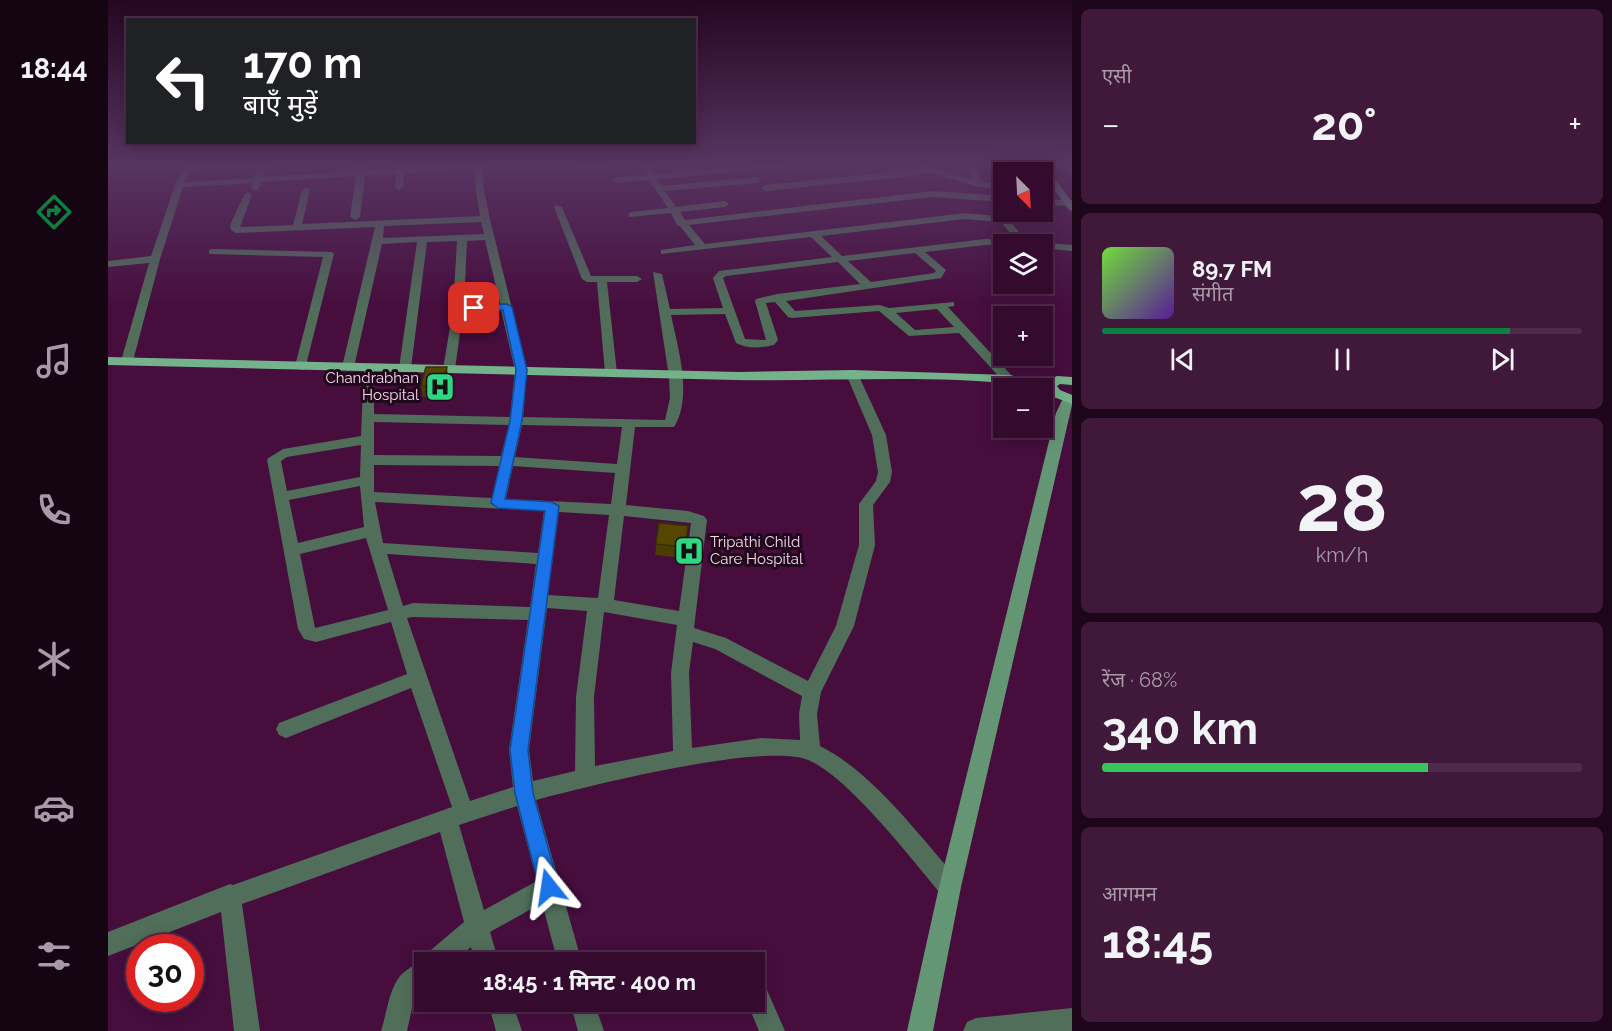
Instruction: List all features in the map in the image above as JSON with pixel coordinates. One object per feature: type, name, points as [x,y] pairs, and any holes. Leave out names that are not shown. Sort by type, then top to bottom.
[{"type":"main road","points":[[108,361],[676,375],[852,374],[993,379]]},
{"type":"main road","points":[[1053,383],[1057,380],[1071,388]]},
{"type":"main road","points":[[1053,390],[1055,393],[1071,388]]},
{"type":"main road","points":[[920,1031],[950,887],[1062,414],[1071,388]]},
{"type":"street","points":[[127,362],[170,213]]},
{"type":"street","points":[[241,213],[235,225],[236,230],[485,219]]},
{"type":"street","points":[[297,227],[300,213]]},
{"type":"street","points":[[484,213],[522,370],[516,421],[498,503]]},
{"type":"street","points":[[560,213],[585,277],[602,280],[637,279]]},
{"type":"street","points":[[632,215],[647,213]]},
{"type":"street","points":[[675,213],[680,223],[702,247]]},
{"type":"street","points":[[680,223],[719,213]]},
{"type":"street","points":[[664,252],[966,216],[996,217],[1006,221],[1019,234]]},
{"type":"street","points":[[348,367],[378,242],[380,223]]},
{"type":"street","points":[[812,233],[870,287]]},
{"type":"street","points":[[378,242],[489,237]]},
{"type":"street","points":[[449,369],[458,309],[462,238]]},
{"type":"street","points":[[405,368],[422,240]]},
{"type":"street","points":[[917,250],[940,270],[937,276],[870,287],[763,299],[759,304],[772,340],[770,343],[746,344],[740,341],[718,278],[719,274],[917,250],[993,242]]},
{"type":"street","points":[[1053,246],[1072,248]]},
{"type":"street","points":[[212,252],[329,254],[301,366]]},
{"type":"street","points":[[108,264],[155,259]]},
{"type":"street","points":[[368,418],[662,425],[672,421],[676,375],[667,312],[657,274]]},
{"type":"street","points":[[602,280],[611,373]]},
{"type":"street","points":[[777,297],[792,315],[953,304]]},
{"type":"street","points":[[940,305],[1007,378]]},
{"type":"street","points":[[458,309],[507,307]]},
{"type":"street","points":[[887,310],[908,332],[913,334],[964,329]]},
{"type":"street","points":[[667,312],[729,311]]},
{"type":"street","points":[[368,367],[367,489],[372,531],[417,678],[455,816],[484,952]]},
{"type":"street","points":[[811,751],[808,714],[812,692],[844,626],[867,544],[866,504],[883,482],[885,472],[879,435],[852,374]]},
{"type":"street","points":[[585,777],[585,697],[618,510],[629,424]]},
{"type":"street","points":[[368,439],[277,455],[274,459],[307,629],[310,634],[316,635],[413,610],[601,605],[685,626],[812,692]]},
{"type":"street","points":[[368,460],[507,461],[623,469]]},
{"type":"street","points":[[280,497],[367,489],[498,503],[688,516],[699,520],[680,673],[683,759]]},
{"type":"street","points":[[552,506],[519,750],[524,793],[567,952]]},
{"type":"street","points":[[291,550],[372,531]]},
{"type":"street","points":[[376,548],[545,559]]},
{"type":"street","points":[[286,729],[417,678]]},
{"type":"street","points":[[108,944],[230,895],[524,793],[585,777],[683,759],[731,751],[780,747],[811,751],[850,777],[950,887]]},
{"type":"street","points":[[446,952],[477,926],[549,887]]},
{"type":"street","points":[[230,895],[247,1031]]},
{"type":"street","points":[[394,1031],[400,998],[414,979]]},
{"type":"street","points":[[503,1012],[509,1031]]},
{"type":"street","points":[[585,1012],[591,1031]]},
{"type":"street","points":[[764,1012],[772,1031]]},
{"type":"street","points":[[976,1031],[1072,1020]]},
{"type":"building","points":[[426,367],[447,367],[442,386],[421,386]]},
{"type":"building","points":[[659,523],[688,526],[685,547],[656,544]]},
{"type":"place","name":"Chandrabhan Hospital","points":[[440,387]]},
{"type":"place","name":"Tripathi Child Care Hospital","points":[[689,551]]},
{"type":"route","points":[[474,308],[507,307],[522,370],[516,421],[498,503],[552,506],[519,750],[524,793],[549,887]]}]
